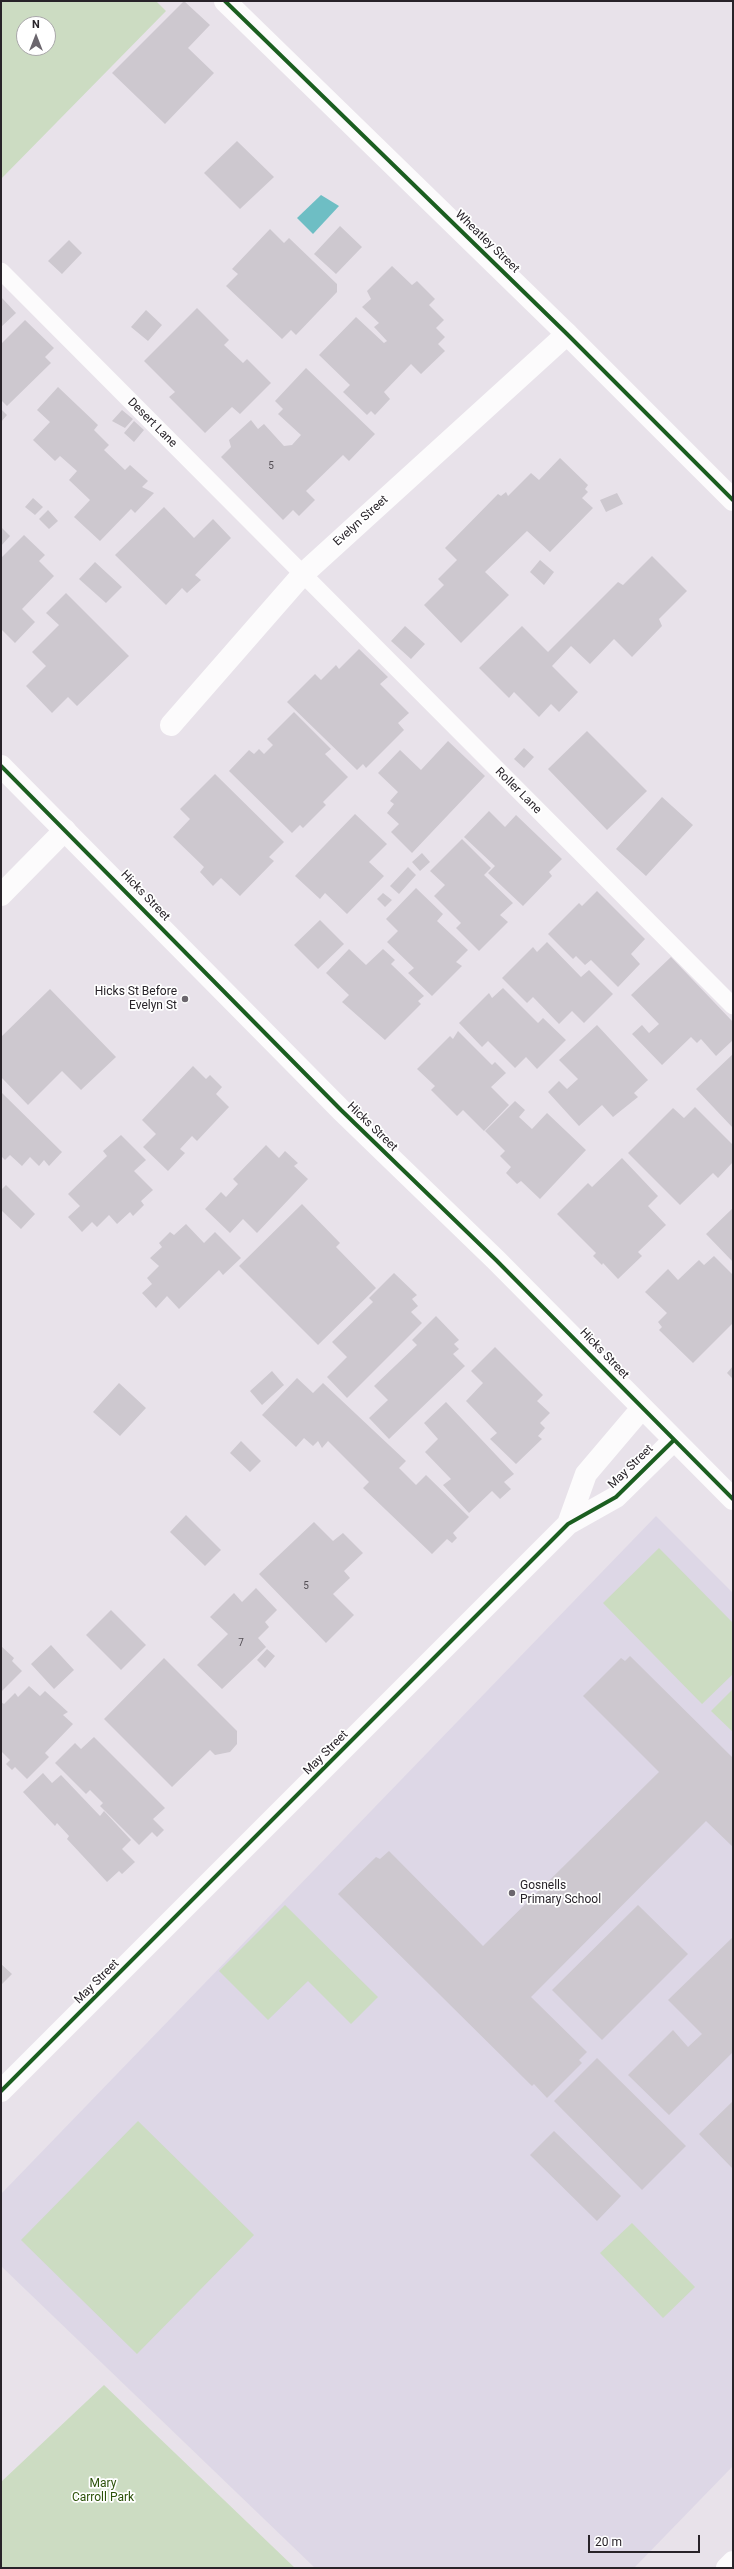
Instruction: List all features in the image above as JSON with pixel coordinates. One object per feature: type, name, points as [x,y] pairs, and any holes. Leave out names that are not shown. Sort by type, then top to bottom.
[{"type":"street","name":"Wheatley Street","points":[[225,1],[567,334],[733,500]]},
{"type":"street","name":"Evelyn Street","points":[[171,725],[302,575],[567,334]]},
{"type":"street","name":"Hicks Street","points":[[1,766],[341,1110],[496,1260],[733,1500]]},
{"type":"street","points":[[1,895],[65,830]]},
{"type":"street","name":"May Street","points":[[568,1524],[586,1474],[642,1408]]},
{"type":"street","name":"May Street","points":[[1,2091],[568,1524],[616,1497],[674,1440]]},
{"type":"street","points":[[727,2568],[733,2562]]},
{"type":"lane","name":"Desert Lane","points":[[1,271],[302,575]]},
{"type":"lane","name":"Roller Lane","points":[[302,575],[733,1006]]},
{"type":"shaded area","name":"Gosnells Primary School","points":[[656,1516],[733,1593],[733,2466],[634,2568],[315,2568],[1,2266],[1,2194]]},
{"type":"green space","points":[[1,1],[156,1],[166,11],[1,179]]},
{"type":"green space","points":[[659,1548],[733,1623],[733,1674],[702,1704],[603,1603]]},
{"type":"green space","points":[[733,1689],[733,1732],[711,1711]]},
{"type":"green space","points":[[285,1905],[378,1997],[351,2024],[308,1981],[268,2020],[219,1971]]},
{"type":"green space","points":[[138,2121],[254,2235],[137,2354],[21,2240]]},
{"type":"green space","points":[[632,2223],[695,2287],[663,2318],[600,2253]]},
{"type":"green space","name":"Mary Carroll Park","points":[[104,2385],[295,2568],[1,2568],[1,2482]]},
{"type":"water","points":[[321,195],[339,206],[313,234],[297,218]]},
{"type":"building","points":[[184,1],[210,25],[188,48],[214,73],[165,124],[112,73]]},
{"type":"building","points":[[237,141],[274,177],[240,209],[204,173]]},
{"type":"building","points":[[340,226],[362,247],[336,274],[314,254]]},
{"type":"building","points":[[270,229],[284,243],[289,238],[337,284],[337,292],[296,335],[291,330],[282,339],[226,286],[238,274],[232,269]]},
{"type":"building","points":[[69,240],[82,253],[62,274],[48,261]]},
{"type":"building","points":[[392,266],[412,285],[417,281],[435,299],[429,305],[444,320],[436,328],[445,337],[438,344],[445,351],[421,374],[411,364],[384,392],[390,399],[375,415],[371,411],[367,415],[343,392],[350,385],[319,355],[356,317],[384,343],[387,341],[374,327],[379,323],[362,307],[371,299],[367,291]]},
{"type":"building","points":[[1,297],[16,313],[1,327]]},
{"type":"building","points":[[197,308],[229,340],[224,345],[243,363],[247,359],[271,383],[240,414],[232,407],[205,433],[169,397],[175,392],[144,361]]},
{"type":"building","points":[[146,310],[162,325],[148,341],[131,327]]},
{"type":"building","points":[[25,320],[54,348],[45,357],[51,363],[7,406],[1,400],[1,344]]},
{"type":"building","points":[[306,368],[375,434],[349,461],[343,455],[306,491],[315,500],[299,516],[293,510],[283,520],[221,457],[231,447],[229,440],[251,420],[258,429],[264,424],[284,446],[292,445],[301,435],[278,414],[283,409],[275,401]]},
{"type":"building","points":[[58,387],[98,425],[94,430],[109,445],[104,450],[125,470],[130,465],[148,481],[142,487],[154,493],[135,513],[131,509],[100,541],[74,517],[90,500],[69,480],[77,471],[60,456],[55,461],[33,440],[50,422],[37,410]]},
{"type":"building","points":[[1,409],[7,415],[1,422]]},
{"type":"building","points":[[122,410],[133,419],[125,428],[112,421]]},
{"type":"building","points":[[134,421],[144,430],[134,442],[124,433]]},
{"type":"building","points":[[560,458],[588,485],[585,489],[588,492],[582,498],[593,508],[550,552],[527,531],[485,572],[509,595],[461,643],[424,605],[444,585],[438,579],[457,560],[445,548],[498,494],[501,496],[506,492],[508,496],[531,473],[539,480]]},
{"type":"building","points":[[617,493],[623,504],[606,512],[600,500]]},
{"type":"building","points":[[33,498],[43,507],[35,515],[25,507]]},
{"type":"building","points":[[164,507],[194,538],[213,519],[231,538],[195,575],[201,580],[187,593],[182,588],[166,605],[115,555]]},
{"type":"building","points":[[48,510],[58,521],[49,529],[39,519]]},
{"type":"building","points":[[1,527],[10,536],[1,546]]},
{"type":"building","points":[[24,535],[45,555],[39,561],[54,576],[22,609],[35,622],[15,643],[1,629],[1,558]]},
{"type":"building","points":[[652,556],[687,591],[659,619],[662,626],[632,657],[614,639],[590,664],[571,646],[552,666],[578,692],[559,712],[551,704],[539,717],[514,692],[509,698],[479,668],[522,626],[548,652],[618,582],[623,585]]},
{"type":"building","points":[[540,560],[554,572],[544,585],[530,572]]},
{"type":"building","points":[[95,562],[122,587],[106,603],[79,579]]},
{"type":"building","points":[[66,593],[129,656],[77,706],[68,697],[52,713],[26,686],[46,666],[32,652],[59,625],[46,613]]},
{"type":"building","points":[[405,626],[425,644],[411,659],[391,641]]},
{"type":"building","points":[[359,649],[388,677],[380,684],[409,713],[398,723],[404,730],[366,768],[363,764],[357,770],[287,702],[315,674],[321,680],[336,665],[339,669]]},
{"type":"building","points":[[294,712],[331,749],[325,754],[348,777],[323,802],[326,805],[303,828],[300,825],[292,833],[229,771],[249,750],[254,754],[259,749],[264,754],[273,745],[267,739]]},
{"type":"building","points":[[587,731],[647,791],[607,830],[548,769]]},
{"type":"building","points":[[448,741],[485,776],[412,853],[391,832],[399,824],[387,813],[394,804],[390,801],[398,792],[378,773],[400,750],[421,770]]},
{"type":"building","points":[[524,748],[534,757],[524,768],[514,759]]},
{"type":"building","points":[[215,774],[284,842],[269,857],[274,861],[240,896],[221,878],[213,886],[200,872],[204,867],[173,837],[190,819],[180,809]]},
{"type":"building","points":[[662,797],[693,825],[646,876],[616,849]]},
{"type":"building","points":[[489,811],[505,827],[516,815],[562,859],[549,872],[552,876],[523,906],[488,873],[495,866],[464,837]]},
{"type":"building","points":[[355,814],[387,844],[369,862],[384,876],[347,914],[325,893],[320,899],[295,876]]},
{"type":"building","points":[[462,839],[491,868],[484,875],[513,903],[500,915],[508,922],[479,951],[456,928],[461,923],[434,896],[445,885],[430,871]]},
{"type":"building","points":[[422,853],[430,862],[420,871],[412,862]]},
{"type":"building","points":[[408,867],[416,875],[399,894],[390,886]]},
{"type":"building","points":[[416,888],[443,914],[437,921],[468,950],[456,962],[462,966],[432,996],[408,973],[414,968],[387,942],[398,931],[386,919]]},
{"type":"building","points":[[597,891],[645,939],[631,954],[640,964],[618,987],[591,960],[585,965],[576,956],[573,959],[548,934],[579,903],[582,906]]},
{"type":"building","points":[[383,893],[392,900],[385,907],[377,899]]},
{"type":"building","points":[[320,920],[344,944],[318,969],[294,945]]},
{"type":"building","points":[[547,942],[581,977],[589,970],[613,994],[584,1023],[572,1011],[559,1024],[533,997],[527,1003],[502,978],[533,947],[537,952]]},
{"type":"building","points":[[349,949],[366,965],[383,949],[395,960],[391,964],[424,996],[418,1001],[421,1004],[385,1040],[342,1002],[349,995],[326,973]]},
{"type":"building","points":[[671,957],[733,1022],[733,1040],[716,1056],[701,1039],[697,1043],[691,1037],[662,1065],[632,1034],[642,1025],[649,1033],[659,1024],[631,995]]},
{"type":"building","points":[[503,988],[538,1023],[543,1018],[566,1040],[537,1069],[526,1057],[515,1068],[488,1041],[482,1047],[459,1023],[489,993],[492,998]]},
{"type":"building","points":[[50,989],[116,1057],[81,1090],[62,1071],[28,1105],[1,1077],[1,1037]]},
{"type":"building","points":[[597,1025],[648,1080],[634,1093],[638,1097],[613,1117],[602,1105],[579,1126],[548,1092],[559,1081],[567,1089],[578,1079],[559,1060]]},
{"type":"building","points":[[458,1031],[492,1065],[495,1062],[506,1073],[491,1087],[509,1105],[484,1131],[463,1110],[457,1116],[431,1090],[435,1086],[417,1069],[450,1036],[453,1039]]},
{"type":"building","points":[[733,1054],[733,1128],[696,1089]]},
{"type":"building","points":[[193,1066],[206,1079],[210,1075],[222,1087],[216,1094],[229,1107],[197,1141],[192,1136],[180,1149],[185,1153],[168,1171],[143,1147],[156,1134],[142,1120]]},
{"type":"building","points":[[1,1092],[62,1152],[49,1166],[44,1160],[39,1166],[30,1157],[22,1166],[10,1155],[5,1160],[1,1156]]},
{"type":"building","points":[[515,1101],[525,1110],[519,1117],[532,1129],[547,1113],[586,1150],[540,1199],[521,1181],[517,1184],[506,1173],[511,1167],[500,1156],[505,1151],[485,1131]]},
{"type":"building","points":[[695,1107],[733,1145],[733,1162],[718,1178],[713,1173],[680,1205],[628,1153],[673,1108],[684,1118]]},
{"type":"building","points":[[121,1135],[146,1160],[134,1171],[153,1190],[141,1201],[144,1205],[133,1216],[130,1212],[117,1224],[109,1215],[97,1227],[92,1222],[82,1232],[68,1217],[80,1206],[68,1194],[107,1156],[103,1151]]},
{"type":"building","points":[[266,1145],[279,1158],[285,1151],[298,1163],[294,1166],[308,1179],[257,1233],[243,1219],[230,1233],[205,1209],[221,1192],[226,1197],[238,1184],[233,1179]]},
{"type":"building","points":[[622,1158],[658,1196],[648,1206],[666,1225],[638,1252],[642,1256],[618,1279],[603,1263],[602,1265],[593,1256],[596,1253],[557,1214],[588,1183],[592,1187]]},
{"type":"building","points":[[6,1185],[35,1214],[21,1229],[1,1210],[1,1190]]},
{"type":"building","points":[[302,1204],[340,1243],[336,1247],[376,1288],[318,1345],[239,1266]]},
{"type":"building","points":[[733,1208],[733,1262],[706,1234]]},
{"type":"building","points":[[186,1224],[204,1243],[215,1232],[241,1258],[223,1275],[219,1270],[179,1309],[167,1296],[156,1308],[142,1293],[152,1284],[147,1278],[159,1266],[150,1258],[162,1247],[159,1243],[170,1232],[174,1235]]},
{"type":"building","points":[[714,1256],[733,1275],[733,1323],[693,1363],[659,1330],[662,1327],[658,1322],[667,1313],[645,1292],[668,1269],[678,1280],[699,1260],[704,1265]]},
{"type":"building","points":[[394,1273],[417,1295],[412,1299],[418,1306],[411,1312],[422,1323],[347,1398],[327,1377],[347,1357],[332,1342],[373,1302],[369,1298]]},
{"type":"building","points":[[436,1316],[459,1340],[454,1344],[459,1349],[453,1354],[465,1366],[389,1439],[369,1418],[388,1400],[374,1386],[417,1345],[412,1340]]},
{"type":"building","points":[[495,1347],[543,1395],[537,1401],[550,1413],[540,1423],[545,1428],[538,1436],[542,1439],[516,1464],[490,1439],[497,1433],[466,1401],[483,1383],[471,1371]]},
{"type":"building","points":[[733,1366],[733,1379],[727,1373]]},
{"type":"building","points":[[272,1371],[284,1385],[262,1405],[250,1391]]},
{"type":"building","points":[[297,1378],[313,1393],[323,1383],[406,1461],[399,1468],[416,1485],[426,1475],[469,1517],[453,1533],[457,1538],[452,1543],[447,1539],[432,1554],[363,1488],[369,1482],[328,1441],[322,1448],[318,1441],[313,1446],[304,1438],[296,1447],[262,1415]]},
{"type":"building","points":[[119,1383],[146,1408],[120,1436],[93,1412]]},
{"type":"building","points":[[446,1402],[514,1474],[504,1482],[511,1489],[500,1499],[492,1491],[469,1513],[443,1485],[451,1479],[425,1452],[438,1439],[424,1423]]},
{"type":"building","points":[[241,1441],[261,1461],[250,1472],[230,1453]]},
{"type":"building","points":[[186,1515],[221,1550],[205,1566],[170,1532]]},
{"type":"building","points":[[314,1522],[333,1541],[343,1533],[363,1553],[344,1571],[350,1578],[333,1594],[354,1615],[326,1643],[259,1574]]},
{"type":"building","points":[[256,1588],[277,1610],[265,1622],[269,1627],[258,1638],[266,1647],[222,1689],[197,1665],[228,1634],[210,1617],[234,1593],[242,1602]]},
{"type":"building","points":[[111,1610],[146,1645],[121,1670],[86,1635]]},
{"type":"building","points":[[51,1645],[74,1670],[54,1689],[31,1664]]},
{"type":"building","points":[[1,1646],[14,1658],[12,1661],[22,1671],[1,1692]]},
{"type":"building","points":[[267,1649],[275,1656],[265,1668],[257,1660]]},
{"type":"building","points":[[630,1656],[733,1758],[733,1847],[706,1821],[531,1997],[587,2052],[579,2060],[582,2063],[547,2098],[534,2084],[532,2086],[338,1894],[376,1857],[380,1859],[389,1851],[483,1946],[659,1772],[583,1696],[621,1658],[625,1661]]},
{"type":"building","points":[[164,1658],[237,1731],[237,1744],[230,1752],[215,1755],[210,1750],[172,1787],[104,1719]]},
{"type":"building","points":[[29,1686],[40,1696],[45,1691],[68,1712],[63,1715],[73,1724],[45,1753],[49,1757],[27,1779],[15,1767],[12,1770],[6,1764],[10,1760],[1,1751],[1,1702],[4,1704],[15,1693],[18,1697]]},
{"type":"building","points":[[94,1737],[165,1808],[153,1819],[164,1830],[157,1837],[152,1832],[139,1845],[100,1806],[103,1803],[90,1790],[86,1794],[55,1763],[75,1743],[81,1749]]},
{"type":"building","points":[[43,1773],[52,1783],[61,1775],[100,1816],[104,1811],[131,1840],[122,1849],[135,1862],[122,1874],[119,1871],[107,1882],[67,1839],[69,1836],[57,1823],[55,1826],[23,1792]]},
{"type":"building","points":[[638,1905],[688,1954],[602,2040],[552,1990]]},
{"type":"building","points":[[733,1937],[733,2052],[669,2115],[628,2075],[673,2030],[688,2047],[702,2034],[668,2000]]},
{"type":"building","points":[[1,1964],[12,1974],[1,1985]]},
{"type":"building","points":[[597,2058],[686,2146],[642,2190],[554,2101]]},
{"type":"building","points":[[733,2101],[733,2169],[699,2134]]},
{"type":"building","points":[[554,2131],[621,2196],[597,2221],[530,2155]]},
{"type":"cycle path","points":[[225,1],[567,334],[733,500]]},
{"type":"cycle path","points":[[1,766],[341,1110],[496,1260],[733,1499]]},
{"type":"cycle path","points":[[1,2091],[568,1524],[616,1497],[674,1440]]},
{"type":"place","name":"Hicks St Before Evelyn St","points":[[185,999]]},
{"type":"place","name":"Gosnells Primary School","points":[[512,1893]]}]
